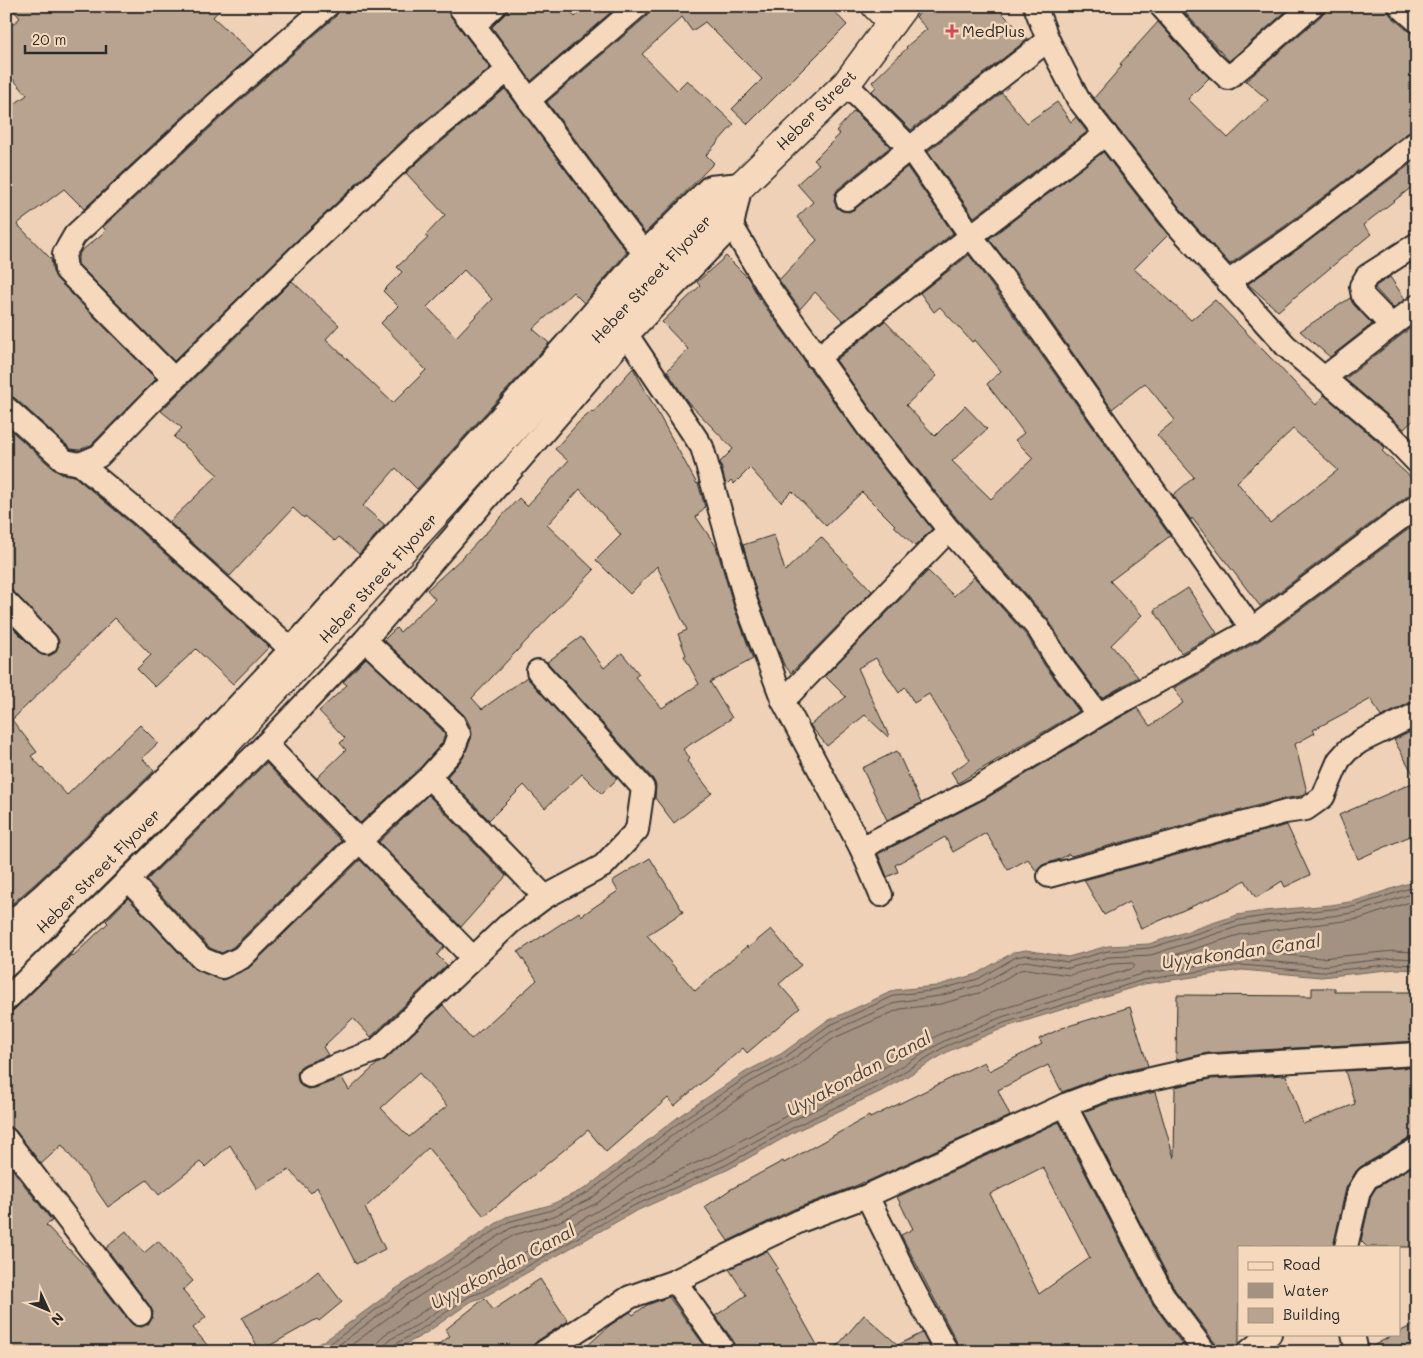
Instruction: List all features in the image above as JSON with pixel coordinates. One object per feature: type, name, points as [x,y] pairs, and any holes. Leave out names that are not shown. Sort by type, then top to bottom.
[{"type":"street","points":[[174,379],[66,270],[64,254],[75,235],[82,228],[215,105],[327,6]]},
{"type":"street","points":[[459,6],[644,253]]},
{"type":"street","points":[[474,25],[495,6]]},
{"type":"street","points":[[529,100],[638,6]]},
{"type":"street","points":[[1035,6],[1048,40],[1078,99],[1177,225],[1286,346],[1390,435],[1417,461]]},
{"type":"street","points":[[1160,6],[1228,78],[1312,6]]},
{"type":"street","points":[[1400,6],[1417,21]]},
{"type":"street","name":"Heber Street","points":[[741,184],[846,84],[891,12]]},
{"type":"street","points":[[847,199],[1048,40]]},
{"type":"street","points":[[80,464],[99,456],[299,256],[419,143],[508,70]]},
{"type":"street","points":[[846,84],[910,148],[1252,629]]},
{"type":"street","points":[[817,358],[971,236],[1106,134]]},
{"type":"street","points":[[1228,282],[1293,238],[1417,142]]},
{"type":"street","points":[[6,928],[200,746],[566,344],[644,253],[710,187],[741,184],[732,226],[627,335],[365,640],[266,744],[6,1000]]},
{"type":"street","name":"Heber Street Flyover","points":[[6,962],[217,753],[691,234],[741,184]]},
{"type":"street","points":[[732,226],[770,290],[875,437],[950,530],[1038,628],[1056,658],[1098,715]]},
{"type":"street","points":[[1392,325],[1363,296],[1361,286],[1367,276],[1417,244]]},
{"type":"street","points":[[1324,378],[1417,306]]},
{"type":"street","points":[[627,335],[702,447],[746,602],[783,701],[861,848],[881,894]]},
{"type":"street","points":[[6,408],[65,461],[80,464],[143,516],[291,648]]},
{"type":"street","points":[[861,848],[978,788],[1098,715],[1252,629],[1417,506]]},
{"type":"street","points":[[783,701],[950,530]]},
{"type":"street","points":[[6,602],[46,644]]},
{"type":"street","points":[[128,879],[202,959],[222,967],[241,958],[429,777],[453,750],[459,734],[453,722],[365,640]]},
{"type":"street","points":[[310,1076],[377,1050],[510,923],[545,897],[603,866],[637,830],[643,788],[538,671]]},
{"type":"street","points":[[1049,876],[1285,812],[1306,809],[1322,797],[1339,760],[1348,750],[1361,741],[1417,714]]},
{"type":"street","points":[[266,744],[473,958]]},
{"type":"street","points":[[429,777],[545,897]]},
{"type":"street","points":[[544,1352],[630,1297],[675,1281],[800,1221],[868,1196],[1065,1105],[1107,1089],[1209,1066],[1417,1054]]},
{"type":"street","points":[[1065,1105],[1164,1297],[1205,1352]]},
{"type":"street","points":[[6,1138],[140,1314]]},
{"type":"street","points":[[1346,1246],[1359,1191],[1367,1178],[1417,1149]]},
{"type":"street","points":[[868,1196],[910,1283],[947,1352]]},
{"type":"street","points":[[675,1281],[722,1348],[722,1352]]},
{"type":"street","points":[[1248,1352],[1268,1336]]},
{"type":"street","points":[[1353,1336],[1357,1352]]},
{"type":"water","name":"Uyyakondan Canal","points":[[1417,883],[1417,970],[1396,969],[1321,977],[1242,970],[1144,984],[1006,1027],[949,1051],[886,1089],[796,1131],[729,1169],[634,1212],[484,1297],[472,1301],[423,1335],[391,1352],[304,1352],[330,1337],[394,1290],[506,1217],[550,1205],[586,1188],[682,1114],[747,1071],[781,1054],[825,1022],[895,990],[936,986],[976,974],[1014,952],[1026,950],[1068,957],[1108,946],[1149,944],[1237,915],[1355,901],[1406,884]]},
{"type":"building","points":[[10,6],[223,6],[213,17],[253,54],[206,95],[84,209],[64,189],[17,224],[51,259],[53,272],[57,279],[156,379],[91,445],[79,450],[71,449],[15,398],[6,395],[6,110],[27,95],[6,71],[6,30],[20,18]]},
{"type":"building","points":[[340,6],[446,6],[449,14],[490,68],[410,133],[174,361],[78,264],[78,257],[81,251],[106,231],[103,227],[224,115],[336,16]]},
{"type":"building","points":[[508,6],[565,6],[575,17],[586,6],[618,6],[531,81],[492,27],[504,15]]},
{"type":"building","points":[[651,6],[829,6],[847,25],[748,124],[732,109],[762,79],[705,22],[692,31],[682,17],[642,54],[677,90],[687,80],[734,124],[706,155],[714,163],[645,233],[547,102],[647,16]]},
{"type":"building","points":[[927,6],[995,6],[1028,39],[911,130],[872,91],[876,87],[872,82],[906,47],[927,29],[916,17]]},
{"type":"building","points":[[1179,6],[1292,6],[1229,61]]},
{"type":"building","points":[[1325,6],[1387,6],[1391,16],[1408,31],[1417,34],[1417,129],[1409,132],[1285,226],[1230,264],[1187,217],[1094,98],[1122,66],[1120,64],[1158,22],[1209,78],[1188,99],[1228,138],[1268,100],[1246,81],[1321,16]]},
{"type":"building","points":[[505,89],[627,252],[584,303],[573,292],[533,329],[549,343],[417,489],[396,468],[363,506],[385,525],[359,554],[339,537],[335,541],[293,508],[230,576],[169,522],[218,475],[174,437],[182,428],[161,411],[292,281],[339,325],[326,339],[393,403],[426,370],[381,323],[398,306],[383,291],[402,272],[397,267],[428,238],[425,236],[445,215],[406,173]],"holes":[[[464,270],[492,299],[456,337],[427,307]]]},
{"type":"building","points":[[1002,93],[1027,123],[1057,102],[1071,122],[1076,117],[1087,132],[974,217],[928,151]]},
{"type":"building","points":[[854,111],[890,147],[838,189],[834,201],[837,208],[849,212],[855,209],[907,167],[953,233],[843,321],[815,292],[800,309],[779,280],[817,240],[797,217],[813,202],[797,184],[819,164],[814,160],[840,134],[836,131]]},
{"type":"building","points":[[1103,152],[1168,235],[1134,269],[1191,320],[1215,300],[1316,405],[1324,395],[1382,445],[1385,448],[1382,451],[1417,483],[1417,493],[1409,495],[1260,606],[1173,495],[1194,477],[1157,435],[1175,420],[1145,383],[1112,409],[1023,282],[989,239]],"holes":[[[1293,429],[1338,470],[1270,523],[1237,482]]]},
{"type":"building","points":[[1417,159],[1417,183],[1363,225],[1371,234],[1278,311],[1248,284],[1301,247]]},
{"type":"building","points":[[969,255],[1170,536],[1110,581],[1142,615],[1111,645],[1138,677],[1102,698],[1067,651],[1048,619],[959,521],[885,429],[836,360],[885,321],[937,376],[906,405],[935,436],[965,406],[987,429],[952,461],[991,499],[1033,458],[1015,440],[1024,433],[987,384],[1001,371],[975,340],[972,342],[940,307],[934,312],[920,293]]},
{"type":"building","points":[[726,256],[748,278],[759,298],[804,360],[806,366],[865,445],[932,529],[915,546],[862,492],[826,526],[792,491],[781,502],[750,468],[734,484],[731,480],[726,485],[720,462],[733,449],[687,401],[667,371],[688,349],[662,322],[700,286],[697,282]]},
{"type":"building","points":[[1390,277],[1405,299],[1393,308],[1375,288]]},
{"type":"building","points":[[1350,298],[1372,324],[1330,357],[1300,331]]},
{"type":"building","points":[[1417,323],[1417,417],[1404,429],[1345,379]]},
{"type":"building","points":[[633,368],[698,483],[705,507],[696,517],[716,546],[734,607],[753,659],[710,682],[732,718],[683,749],[690,758],[687,761],[712,793],[674,823],[655,798],[656,785],[653,779],[547,662],[581,637],[604,668],[622,653],[639,674],[635,677],[662,708],[699,684],[684,656],[686,655],[678,634],[687,630],[657,566],[630,594],[596,560],[621,535],[580,489],[547,525],[594,570],[472,698],[482,709],[527,677],[617,779],[602,794],[582,774],[545,808],[524,785],[489,820],[447,777],[463,758],[471,739],[471,728],[465,716],[384,640],[396,628],[400,632],[435,599],[427,590],[464,556],[519,498],[527,506],[568,461],[555,449],[578,423],[592,411],[593,413]]},
{"type":"building","points":[[6,426],[56,471],[74,476],[134,526],[269,647],[233,684],[196,649],[155,687],[137,669],[151,655],[115,618],[12,720],[37,752],[31,756],[67,795],[140,725],[158,743],[142,758],[154,771],[6,909],[6,621],[42,655],[49,656],[55,653],[59,640],[15,593],[6,589]]},
{"type":"building","points":[[1417,523],[1417,701],[1411,702],[1381,717],[1371,699],[1313,730],[1315,733],[1295,744],[1307,792],[1301,796],[1282,799],[1071,856],[1069,854],[1040,866],[1037,872],[1028,859],[1008,870],[986,833],[953,852],[945,837],[895,865],[898,872],[887,877],[878,854],[985,799],[1137,708],[1150,726],[1183,703],[1174,688],[1260,640]]},
{"type":"building","points":[[774,535],[785,571],[821,537],[872,591],[791,673],[784,665],[758,598],[743,545]]},
{"type":"building","points":[[928,571],[954,596],[974,577],[1027,636],[1045,666],[1079,711],[958,783],[951,772],[970,760],[929,694],[914,703],[905,687],[899,693],[876,658],[858,668],[889,736],[865,715],[827,746],[810,725],[846,697],[825,676]]},
{"type":"building","points":[[1188,588],[1217,633],[1181,653],[1154,610]]},
{"type":"building","points":[[366,658],[445,735],[442,743],[420,768],[360,823],[317,778],[346,750],[340,743],[345,738],[319,711],[347,685],[343,682]]},
{"type":"building","points":[[1417,729],[1417,781],[1394,740]]},
{"type":"building","points":[[897,751],[921,803],[887,820],[862,768]]},
{"type":"building","points":[[266,763],[341,841],[233,947],[222,953],[210,948],[147,880]]},
{"type":"building","points":[[1417,781],[1417,833],[1358,859],[1339,815]]},
{"type":"building","points":[[428,795],[506,876],[461,927],[379,842]]},
{"type":"building","points":[[1287,825],[1310,875],[1285,887],[1282,881],[1256,898],[1245,880],[1231,889],[1141,929],[1129,902],[1104,915],[1084,880]]},
{"type":"building","points":[[650,858],[683,912],[647,935],[695,991],[747,946],[748,948],[771,929],[801,965],[779,984],[800,1008],[747,1053],[743,1048],[674,1106],[668,1098],[606,1152],[588,1130],[484,1216],[428,1148],[365,1208],[385,1249],[356,1264],[317,1187],[311,1193],[289,1170],[257,1189],[230,1145],[205,1167],[200,1162],[159,1195],[147,1180],[108,1207],[62,1145],[41,1164],[16,1131],[6,1126],[6,1013],[10,1013],[15,1009],[71,955],[73,956],[108,923],[106,921],[128,898],[193,968],[223,980],[250,967],[360,860],[444,947],[437,955],[447,965],[371,1037],[353,1018],[323,1047],[328,1055],[300,1067],[297,1074],[301,1086],[308,1089],[342,1078],[349,1090],[377,1064],[386,1059],[443,1005],[471,1039],[537,980],[518,952],[579,912],[581,916],[618,891],[612,881]],"holes":[[[419,1073],[447,1106],[409,1137],[381,1108]]]},
{"type":"building","points":[[1312,988],[1335,988],[1335,992],[1417,992],[1417,1041],[1208,1053],[1176,1060],[1177,995],[1312,996]]},
{"type":"building","points":[[1130,1007],[1148,1066],[1104,1076],[1062,1092],[1048,1065],[998,1090],[1010,1116],[864,1183],[794,1209],[728,1241],[705,1207],[731,1189],[783,1161],[784,1163],[869,1116],[870,1118],[984,1062],[989,1071],[1042,1044],[1039,1039],[1062,1028]]},
{"type":"building","points":[[1417,1067],[1417,1136],[1410,1138],[1356,1171],[1346,1188],[1333,1246],[1238,1246],[1239,1342],[1231,1352],[1218,1352],[1216,1344],[1175,1290],[1083,1112],[1111,1102],[1155,1092],[1174,1158],[1175,1087],[1211,1079],[1286,1075],[1303,1124],[1355,1104],[1345,1071]]},
{"type":"building","points":[[1059,1122],[1152,1303],[1188,1352],[960,1352],[959,1346],[901,1235],[913,1229],[897,1197]],"holes":[[[1043,1167],[1090,1258],[1039,1294],[990,1194]]]},
{"type":"building","points":[[6,1161],[52,1221],[46,1225],[86,1266],[135,1326],[142,1327],[148,1324],[152,1319],[153,1312],[106,1248],[126,1231],[144,1253],[158,1241],[193,1281],[183,1290],[206,1317],[193,1328],[213,1352],[6,1352]]},
{"type":"building","points":[[1417,1164],[1417,1247],[1366,1246],[1361,1241],[1371,1196],[1376,1188]]},
{"type":"building","points":[[767,1251],[778,1268],[775,1270],[821,1352],[735,1352],[733,1340],[715,1316],[746,1295],[729,1269]]},
{"type":"building","points":[[318,1271],[342,1302],[319,1321],[317,1319],[260,1351],[242,1318],[301,1285]]},
{"type":"building","points":[[540,1279],[568,1321],[537,1341],[531,1352],[430,1352],[450,1336],[445,1330],[485,1298],[493,1310]]},
{"type":"building","points":[[669,1297],[709,1352],[569,1352],[583,1343],[586,1347],[609,1326],[630,1312],[633,1315],[647,1305]]},
{"type":"building","points":[[864,1315],[898,1345],[922,1333],[932,1352],[832,1352]]},
{"type":"building","points":[[1417,1323],[1417,1352],[1370,1352],[1369,1348],[1391,1336],[1400,1336],[1400,1332]]},
{"type":"place","name":"MedPlus","points":[[952,31]]}]
